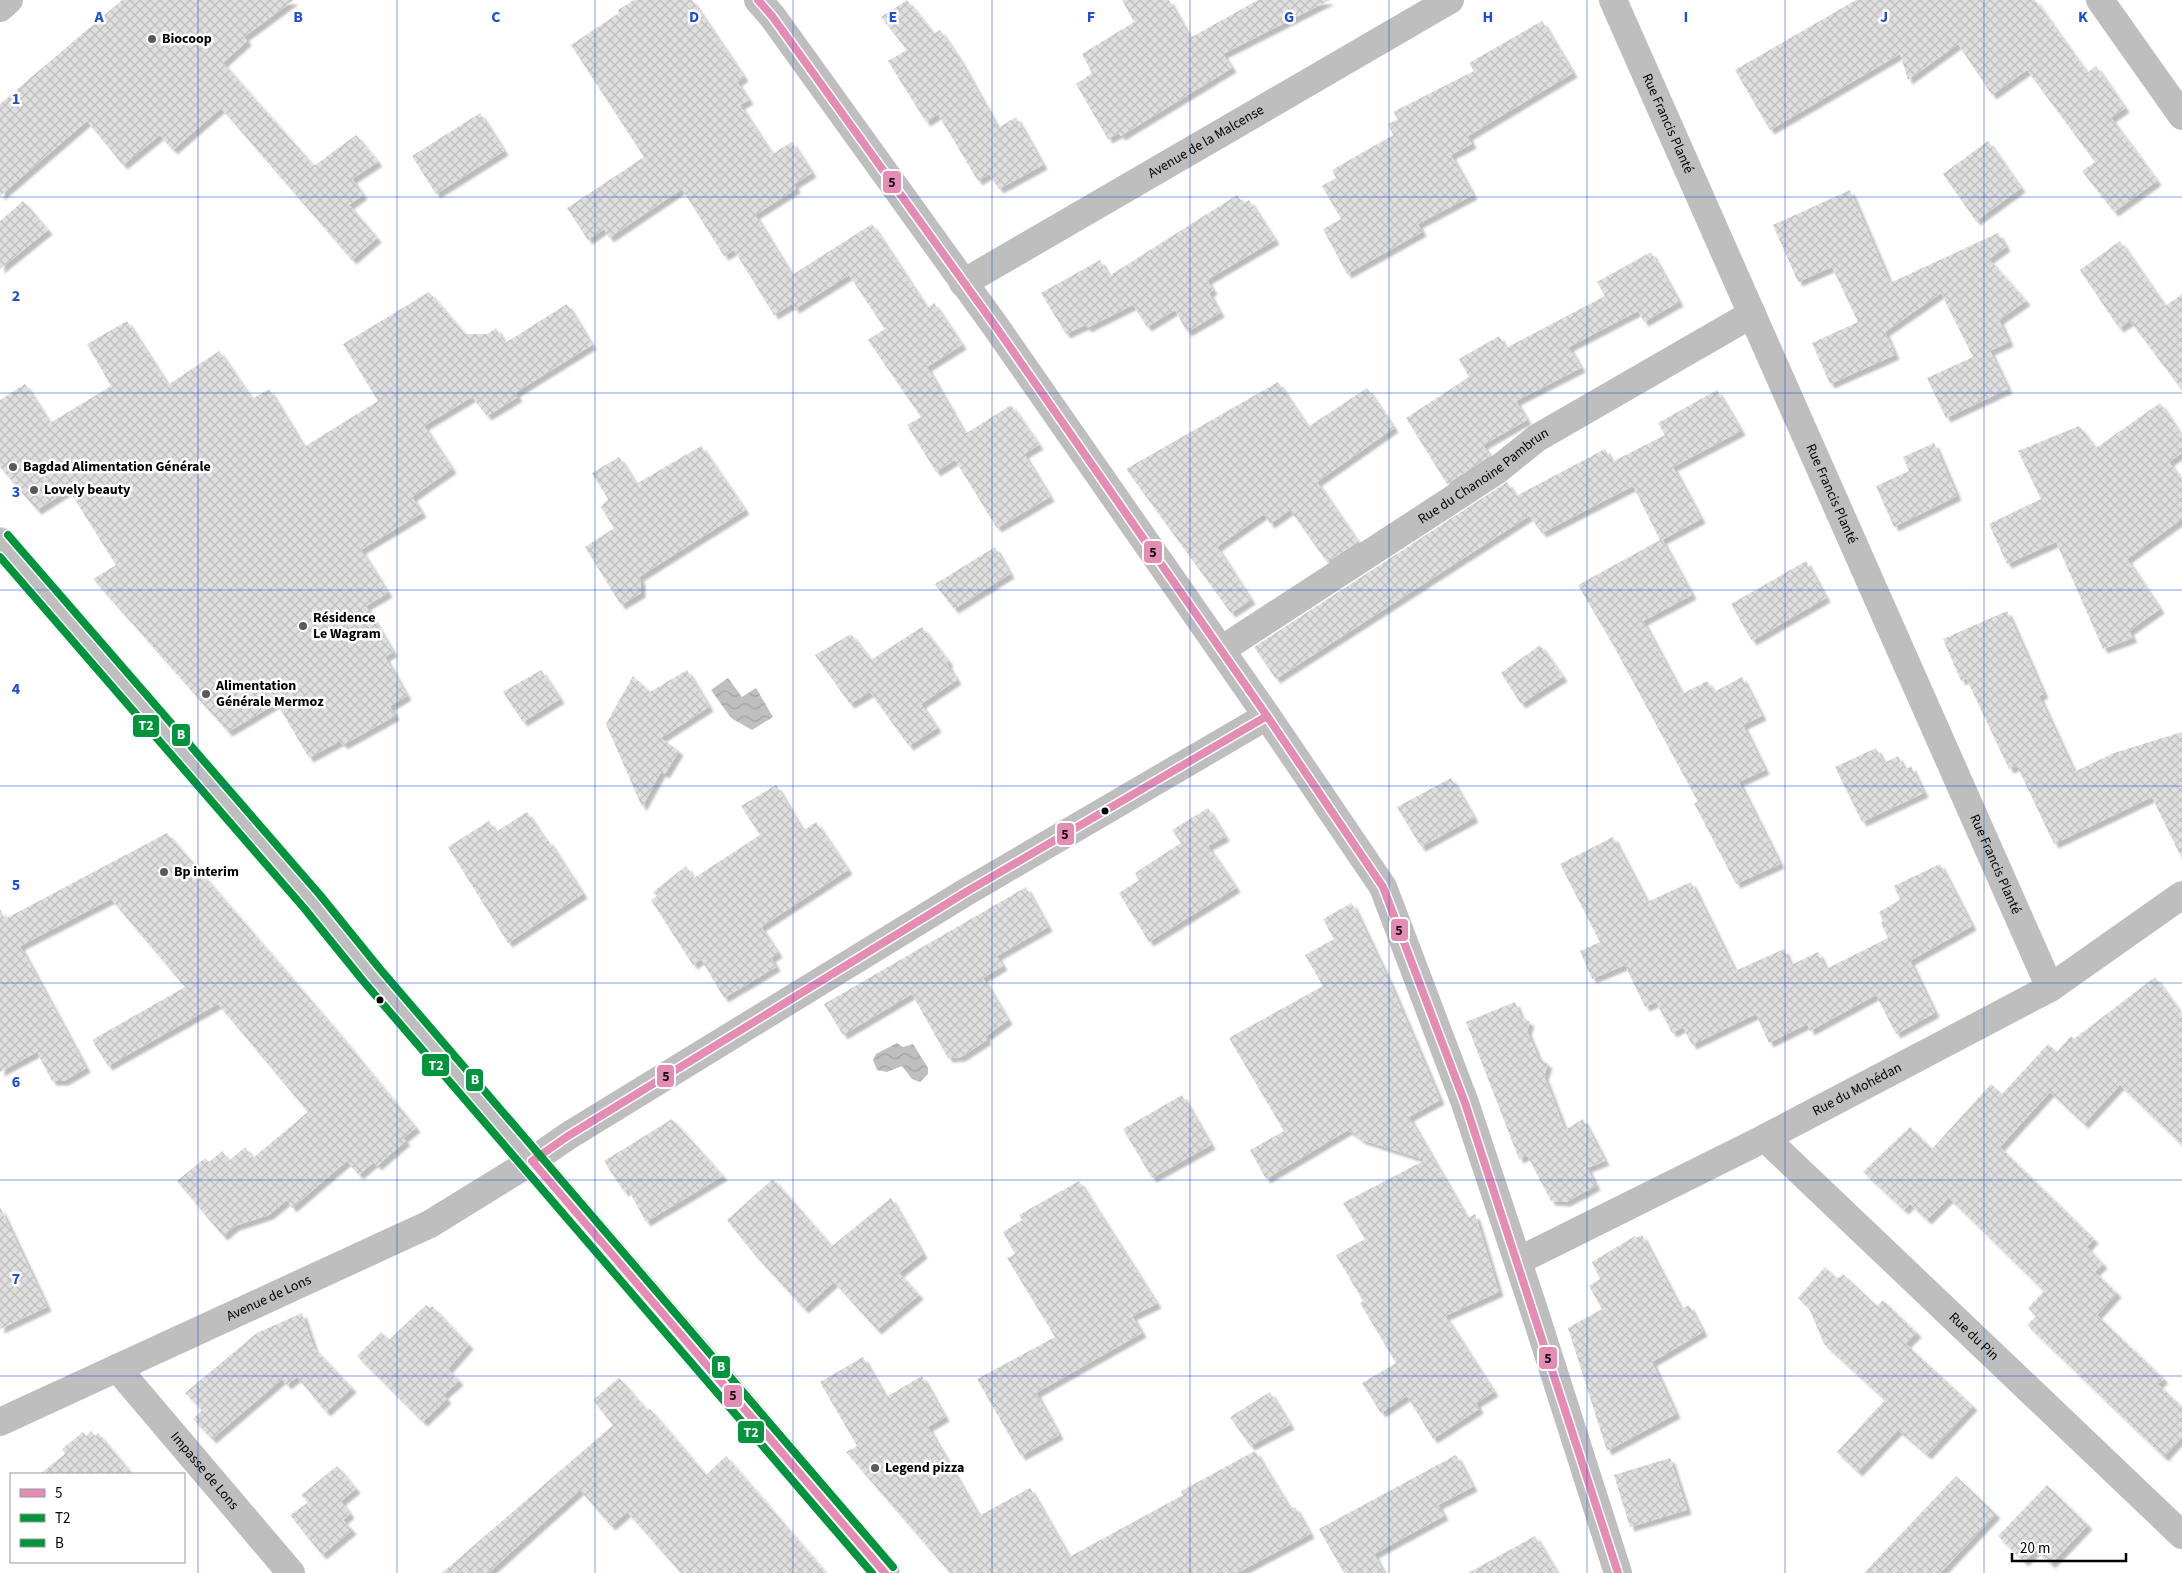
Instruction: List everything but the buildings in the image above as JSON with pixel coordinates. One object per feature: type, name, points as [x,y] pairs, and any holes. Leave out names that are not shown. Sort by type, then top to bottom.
[{"type":"street","points":[[0,8],[9,0]]},
{"type":"street","points":[[758,0],[772,16],[996,327],[1267,716],[1382,887],[1465,1103],[1618,1573]]},
{"type":"street","name":"Avenue de la Malcense","points":[[963,283],[1450,0]]},
{"type":"street","name":"Rue Francis Planté","points":[[1614,0],[2050,988]]},
{"type":"street","points":[[2100,0],[2182,116]]},
{"type":"street","name":"Rue du Chanoine Pambrun","points":[[1221,650],[1496,471],[1537,438],[1752,314]]},
{"type":"street","points":[[0,542],[312,902],[885,1573]]},
{"type":"street","name":"Avenue de Lons","points":[[0,1422],[430,1224],[532,1161],[568,1136],[935,910],[1267,716]]},
{"type":"street","name":"Rue du Mohédan","points":[[1518,1261],[1765,1138],[2050,988],[2182,896]]},
{"type":"street","name":"Rue du Pin","points":[[1765,1138],[2182,1535]]},
{"type":"street","name":"Impasse de Lons","points":[[117,1368],[291,1573]]},
{"type":"water","points":[[728,678],[742,697],[756,688],[773,717],[752,730],[731,718],[711,690]]},
{"type":"water","points":[[897,1043],[903,1047],[913,1044],[928,1068],[928,1074],[920,1082],[912,1079],[902,1066],[887,1072],[877,1070],[873,1060],[876,1054]]},
{"type":"transit line","name":"5","points":[[758,0],[772,16],[996,327],[1267,716],[1383,887],[1465,1103],[1618,1573]]},
{"type":"transit line","name":"B","points":[[8,535],[320,895],[380,969],[893,1567]]},
{"type":"transit line","name":"T2","points":[[0,557],[304,908],[364,982],[872,1573]]},
{"type":"transit line","name":"5","points":[[885,1573],[532,1161],[568,1136],[966,892],[1267,716]]},
{"type":"place","name":"Biocoop","points":[[152,39]]},
{"type":"place","name":"Bagdad Alimentation Générale","points":[[13,467]]},
{"type":"place","name":"Lovely beauty","points":[[34,490]]},
{"type":"place","name":"Résidence Le Wagram","points":[[303,626]]},
{"type":"place","name":"Alimentation Générale Mermoz","points":[[206,694]]},
{"type":"place","name":"Bp interim","points":[[164,872]]},
{"type":"place","name":"Legend pizza","points":[[875,1468]]}]
